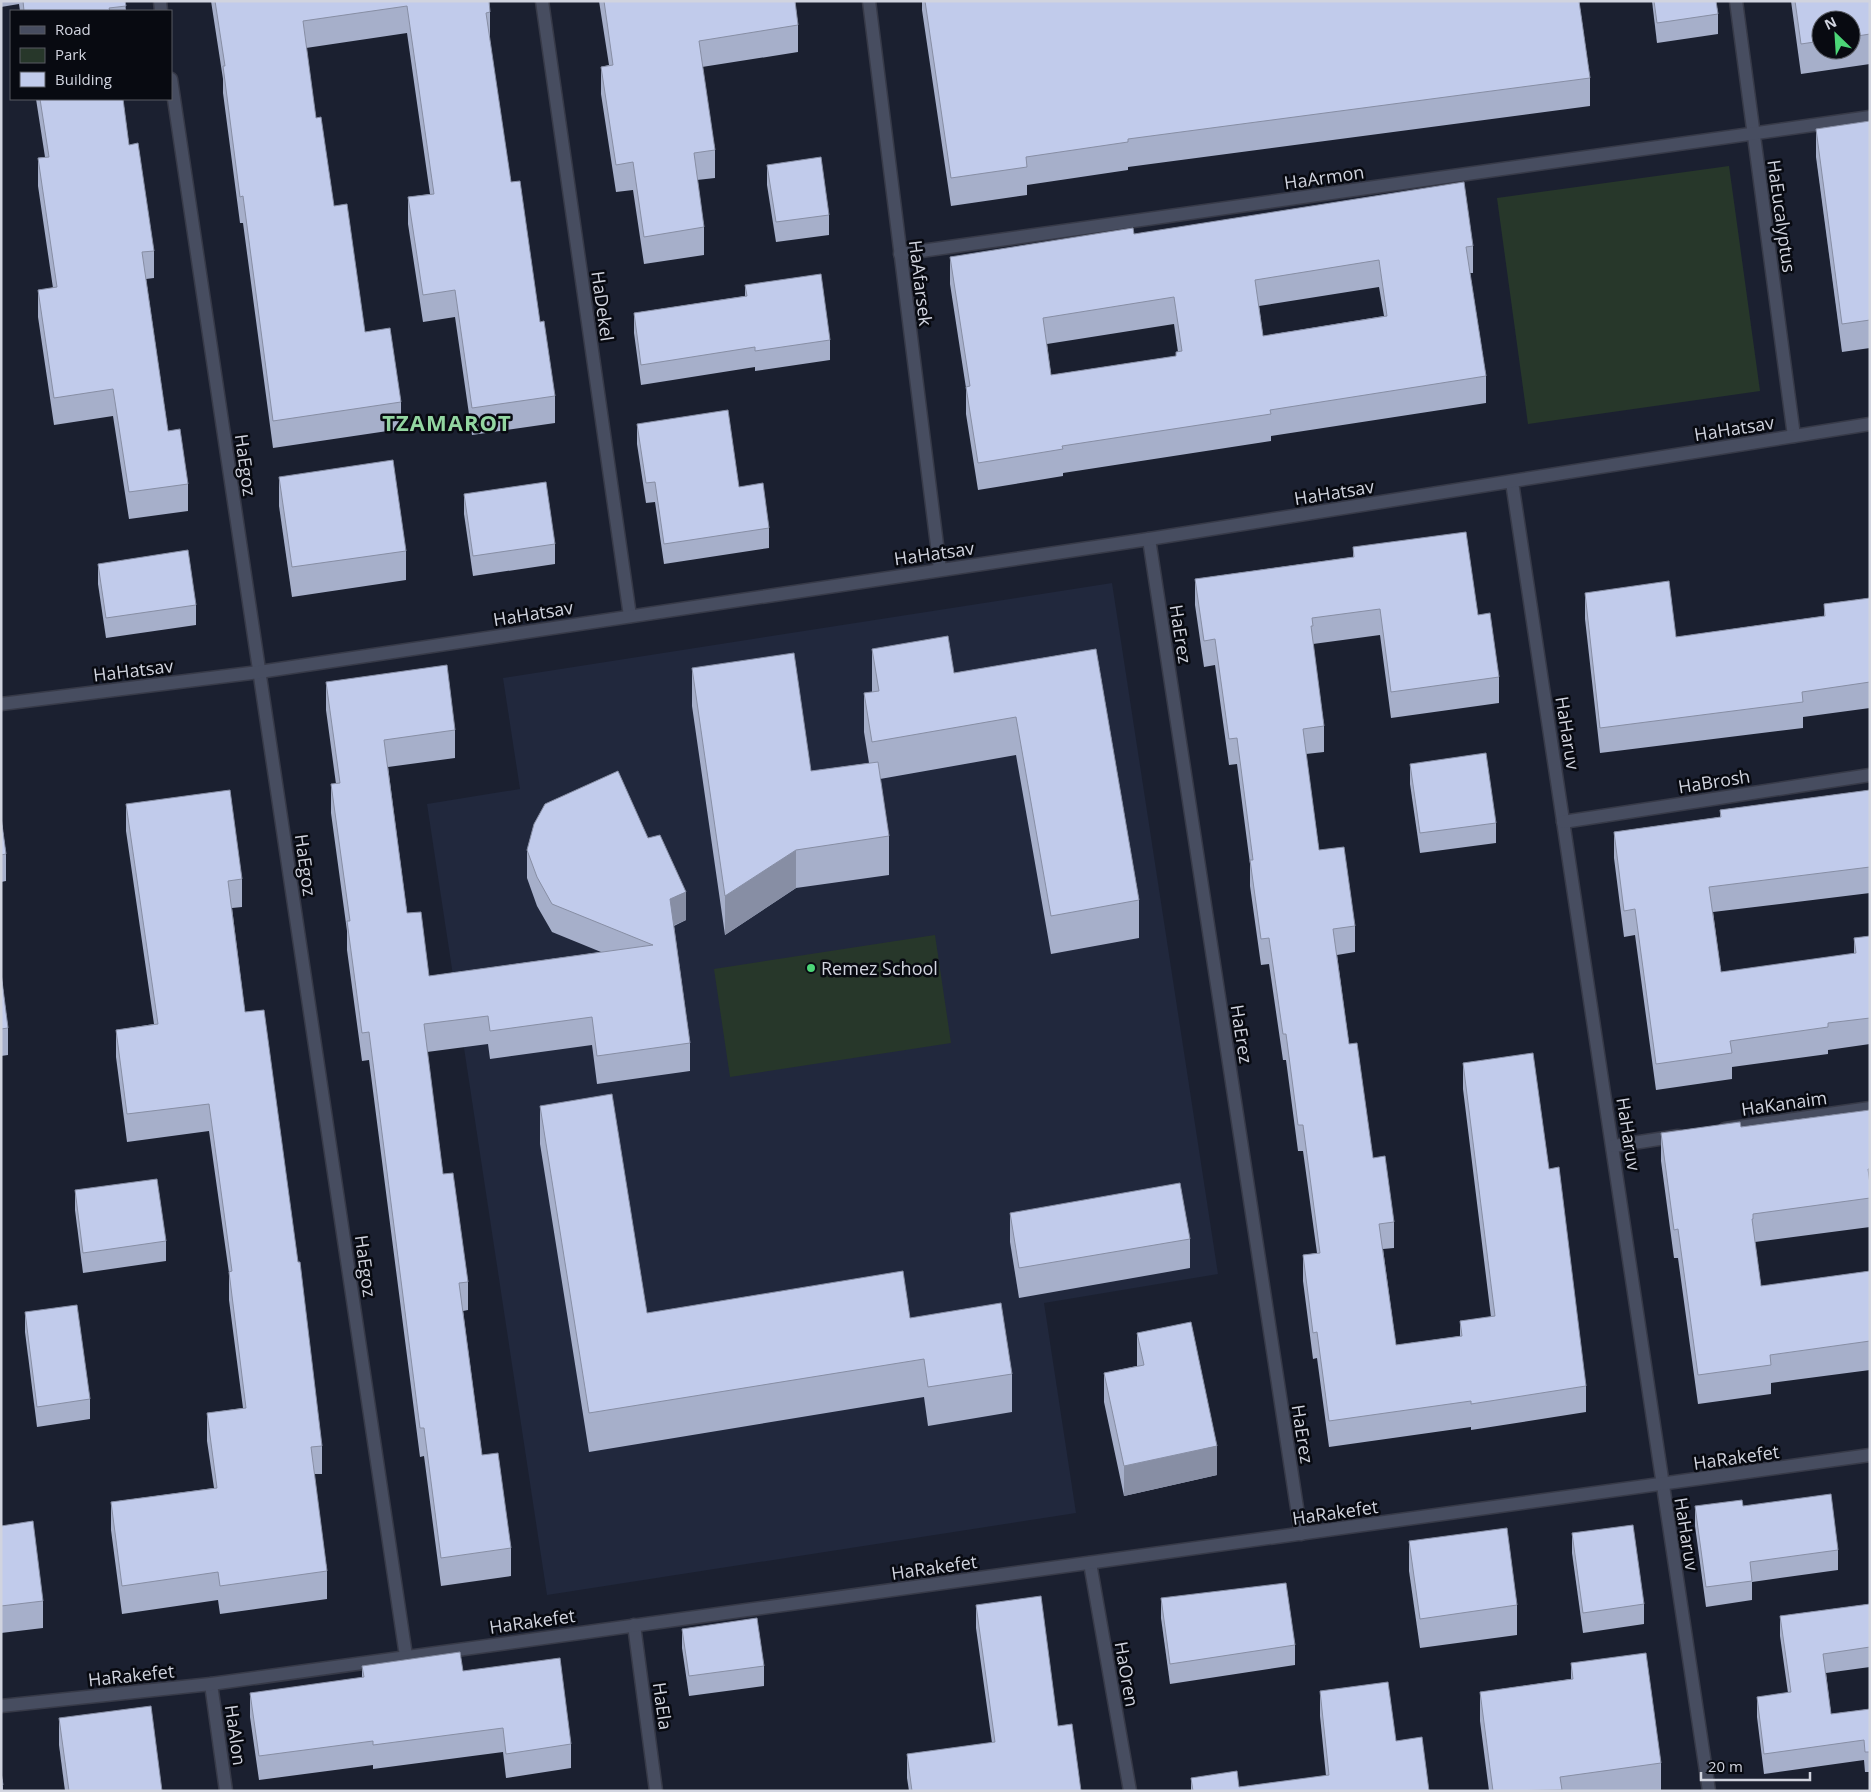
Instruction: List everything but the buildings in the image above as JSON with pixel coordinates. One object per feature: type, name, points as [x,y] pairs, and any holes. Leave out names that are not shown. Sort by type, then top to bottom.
[{"type":"street","name":"HaDekel","points":[[542,1],[630,616]]},
{"type":"street","name":"HaAfarsek","points":[[869,1],[940,569]]},
{"type":"street","name":"HaEucalyptus","points":[[1736,1],[1794,436]]},
{"type":"street","name":"HaEgoz","points":[[172,87],[406,1656]]},
{"type":"street","name":"HaArmon","points":[[900,254],[1870,117]]},
{"type":"street","name":"HaHatsav","points":[[1,704],[260,672],[1149,539],[1870,424]]},
{"type":"street","name":"HaHaruv","points":[[1512,482],[1614,1146],[1662,1485],[1710,1791]]},
{"type":"street","name":"HaErez","points":[[1149,539],[1301,1534]]},
{"type":"street","name":"HaBrosh","points":[[1564,822],[1870,775]]},
{"type":"street","name":"HaKanaim","points":[[1712,1131],[1870,1108]]},
{"type":"street","points":[[1614,1146],[1693,1134]]},
{"type":"street","name":"HaRakefet","points":[[1,1706],[211,1684],[1870,1455]]},
{"type":"street","name":"HaOren","points":[[1090,1563],[1130,1791]]},
{"type":"street","name":"HaEla","points":[[634,1625],[656,1791]]},
{"type":"street","name":"HaAlon","points":[[211,1684],[226,1791]]},
{"type":"shaded area","name":"Remez School","points":[[1112,583],[1218,1274],[1044,1303],[1076,1513],[547,1595],[427,804],[520,789],[503,678]]},
{"type":"green space","points":[[1729,166],[1760,391],[1528,424],[1497,198]]},
{"type":"green space","points":[[935,935],[951,1043],[730,1077],[714,969]]},
{"type":"place","name":"Remez School","points":[[811,968]]},
{"type":"district","name":"TZAMAROT","points":[[447,422]]}]
